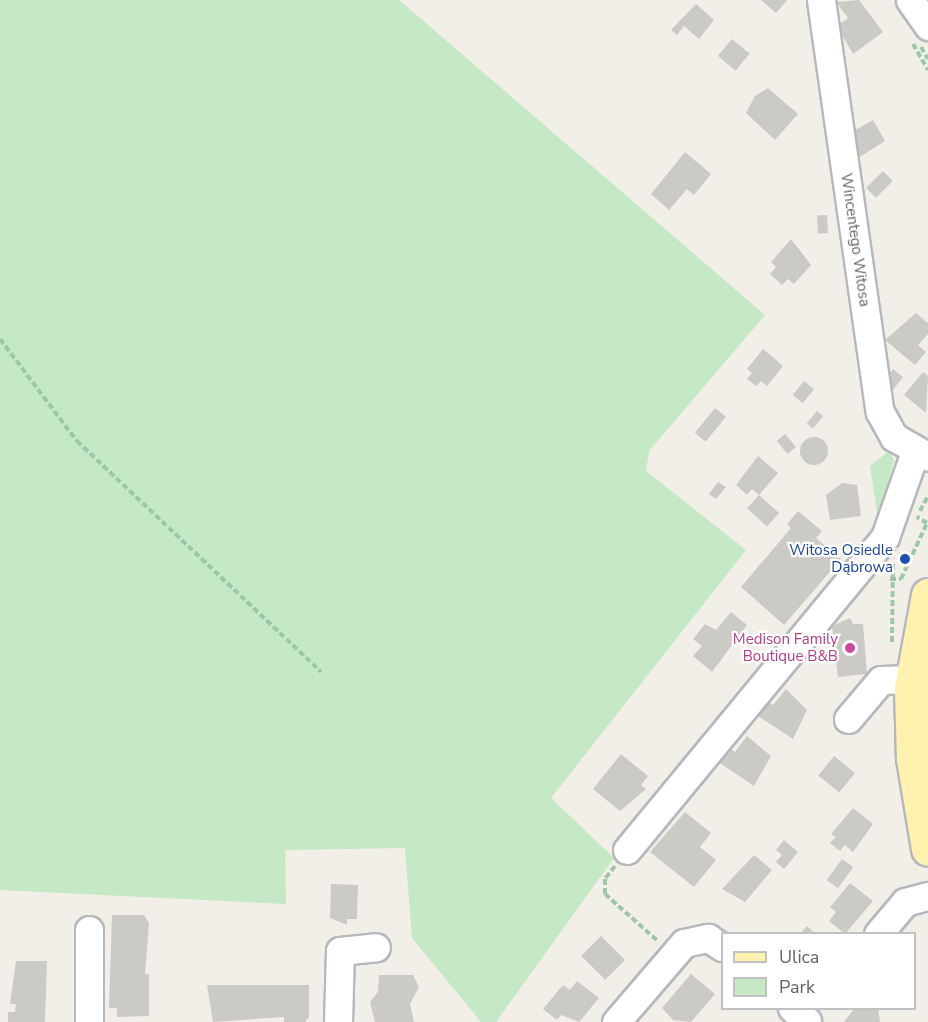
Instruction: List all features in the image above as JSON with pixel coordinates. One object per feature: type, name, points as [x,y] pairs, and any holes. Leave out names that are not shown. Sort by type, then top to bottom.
[{"type":"main road","points":[[928,595],[903,666],[913,758],[928,849]]},
{"type":"street","name":"Wincentego Witosa","points":[[821,0],[880,412],[894,437],[922,455]]},
{"type":"street","points":[[910,0],[928,26]]},
{"type":"street","points":[[627,850],[882,555],[892,525],[901,480],[922,455]]},
{"type":"street","points":[[848,719],[881,680],[903,666]]},
{"type":"street","points":[[879,932],[905,902],[928,896]]},
{"type":"street","points":[[89,930],[89,1022]]},
{"type":"street","points":[[616,1022],[673,954],[700,938],[721,947]]},
{"type":"street","points":[[338,1022],[340,951],[376,947]]},
{"type":"street","points":[[794,1010],[807,1022],[816,1010]]},
{"type":"path","points":[[0,339],[77,441],[321,672]]},
{"type":"path","points":[[911,527],[928,496]]},
{"type":"path","points":[[890,579],[901,579],[927,523],[917,517]]},
{"type":"path","points":[[882,555],[890,579],[903,666]]},
{"type":"path","points":[[627,850],[605,879],[605,894],[673,954]]},
{"type":"green space","points":[[0,0],[399,0],[765,315],[649,451],[646,471],[746,550],[551,798],[614,858],[496,1022],[481,1022],[412,938],[405,848],[285,850],[286,904],[0,890]]},
{"type":"green space","points":[[889,451],[894,460],[878,519],[870,466]]},
{"type":"building","points":[[761,0],[787,0],[776,13]]},
{"type":"building","points":[[859,0],[883,32],[853,54],[837,26],[848,18],[836,2]]},
{"type":"building","points":[[696,4],[714,20],[699,39],[684,26],[677,35],[671,30]]},
{"type":"building","points":[[732,39],[750,54],[735,71],[718,56]]},
{"type":"building","points":[[768,88],[798,114],[775,140],[746,113],[755,96]]},
{"type":"building","points":[[873,120],[885,141],[858,158],[850,133]]},
{"type":"building","points":[[685,152],[711,174],[694,195],[687,189],[669,210],[651,194]]},
{"type":"building","points":[[883,171],[893,181],[876,198],[866,188]]},
{"type":"building","points":[[827,215],[828,233],[818,233],[817,216]]},
{"type":"building","points":[[791,239],[811,265],[794,284],[788,279],[782,285],[770,274],[776,267],[771,262]]},
{"type":"building","points":[[916,313],[928,323],[928,334],[918,345],[926,352],[915,365],[885,340]]},
{"type":"building","points":[[763,349],[783,366],[767,386],[761,381],[756,386],[747,379],[752,373],[747,369]]},
{"type":"building","points":[[893,369],[903,377],[893,390],[883,381]]},
{"type":"building","points":[[923,372],[928,376],[926,413],[904,395]]},
{"type":"building","points":[[804,381],[814,389],[803,403],[793,395]]},
{"type":"building","points":[[715,408],[726,417],[706,442],[695,433]]},
{"type":"building","points":[[817,411],[823,416],[813,428],[807,423]]},
{"type":"building","points":[[785,434],[796,447],[788,454],[777,441]]},
{"type":"building","points":[[814,437],[824,441],[828,451],[824,461],[814,465],[804,461],[800,451],[804,441]]},
{"type":"building","points":[[758,456],[778,473],[759,495],[752,489],[747,495],[736,485]]},
{"type":"building","points":[[718,482],[726,487],[716,499],[709,494]]},
{"type":"building","points":[[842,483],[857,485],[861,516],[830,520],[826,495]]},
{"type":"building","points":[[759,495],[779,513],[767,526],[747,508]]},
{"type":"building","points":[[798,511],[822,531],[816,538],[841,559],[784,625],[741,587],[791,528],[787,524]]},
{"type":"building","points":[[731,612],[747,625],[712,672],[693,656],[702,646],[693,639],[705,624],[716,630]]},
{"type":"building","points":[[850,618],[853,624],[863,624],[867,674],[838,677],[832,626]]},
{"type":"building","points":[[786,689],[807,710],[793,739],[755,714],[766,700],[773,705]]},
{"type":"building","points":[[747,736],[771,756],[754,786],[717,761],[728,747],[735,752]]},
{"type":"building","points":[[621,754],[648,776],[641,785],[646,789],[620,811],[593,789]]},
{"type":"building","points":[[834,756],[855,773],[839,792],[818,775]]},
{"type":"building","points":[[853,808],[873,824],[853,852],[845,845],[840,851],[830,843],[836,837],[831,834]]},
{"type":"building","points":[[685,812],[711,833],[700,847],[716,860],[694,887],[650,852]]},
{"type":"building","points":[[784,840],[798,852],[784,869],[776,862],[782,855],[776,850]]},
{"type":"building","points":[[754,855],[772,870],[745,902],[722,889]]},
{"type":"building","points":[[842,859],[853,867],[838,888],[827,880]]},
{"type":"building","points":[[850,883],[873,901],[847,932],[843,932],[829,921],[836,912],[830,907]]},
{"type":"building","points":[[331,884],[358,885],[357,919],[347,919],[347,925],[330,918]]},
{"type":"building","points":[[112,915],[144,915],[149,923],[145,974],[149,974],[149,1016],[117,1017],[117,1008],[109,1008]]},
{"type":"building","points":[[807,926],[814,932],[802,932]]},
{"type":"building","points":[[601,936],[625,960],[605,980],[581,956]]},
{"type":"building","points":[[16,961],[47,961],[45,1022],[8,1022],[8,1012],[15,1012],[16,1004],[10,1004]]},
{"type":"building","points":[[691,974],[715,994],[691,1022],[673,1020],[662,1008]]},
{"type":"building","points":[[379,975],[413,975],[419,987],[410,1004],[414,1022],[375,1022],[370,1002],[378,992]]},
{"type":"building","points":[[577,981],[599,998],[579,1022],[561,1015],[557,1020],[543,1009],[563,985],[570,990]]},
{"type":"building","points":[[207,985],[309,985],[309,1017],[305,1022],[284,1022],[284,1017],[213,1022]]},
{"type":"building","points":[[853,1010],[878,1010],[880,1022],[844,1022]]},
{"type":"place","name":"Witosa Osiedle Dąbrowa","points":[[905,559]]},
{"type":"place","name":"Medison Family Boutique B&B","points":[[850,648]]}]
